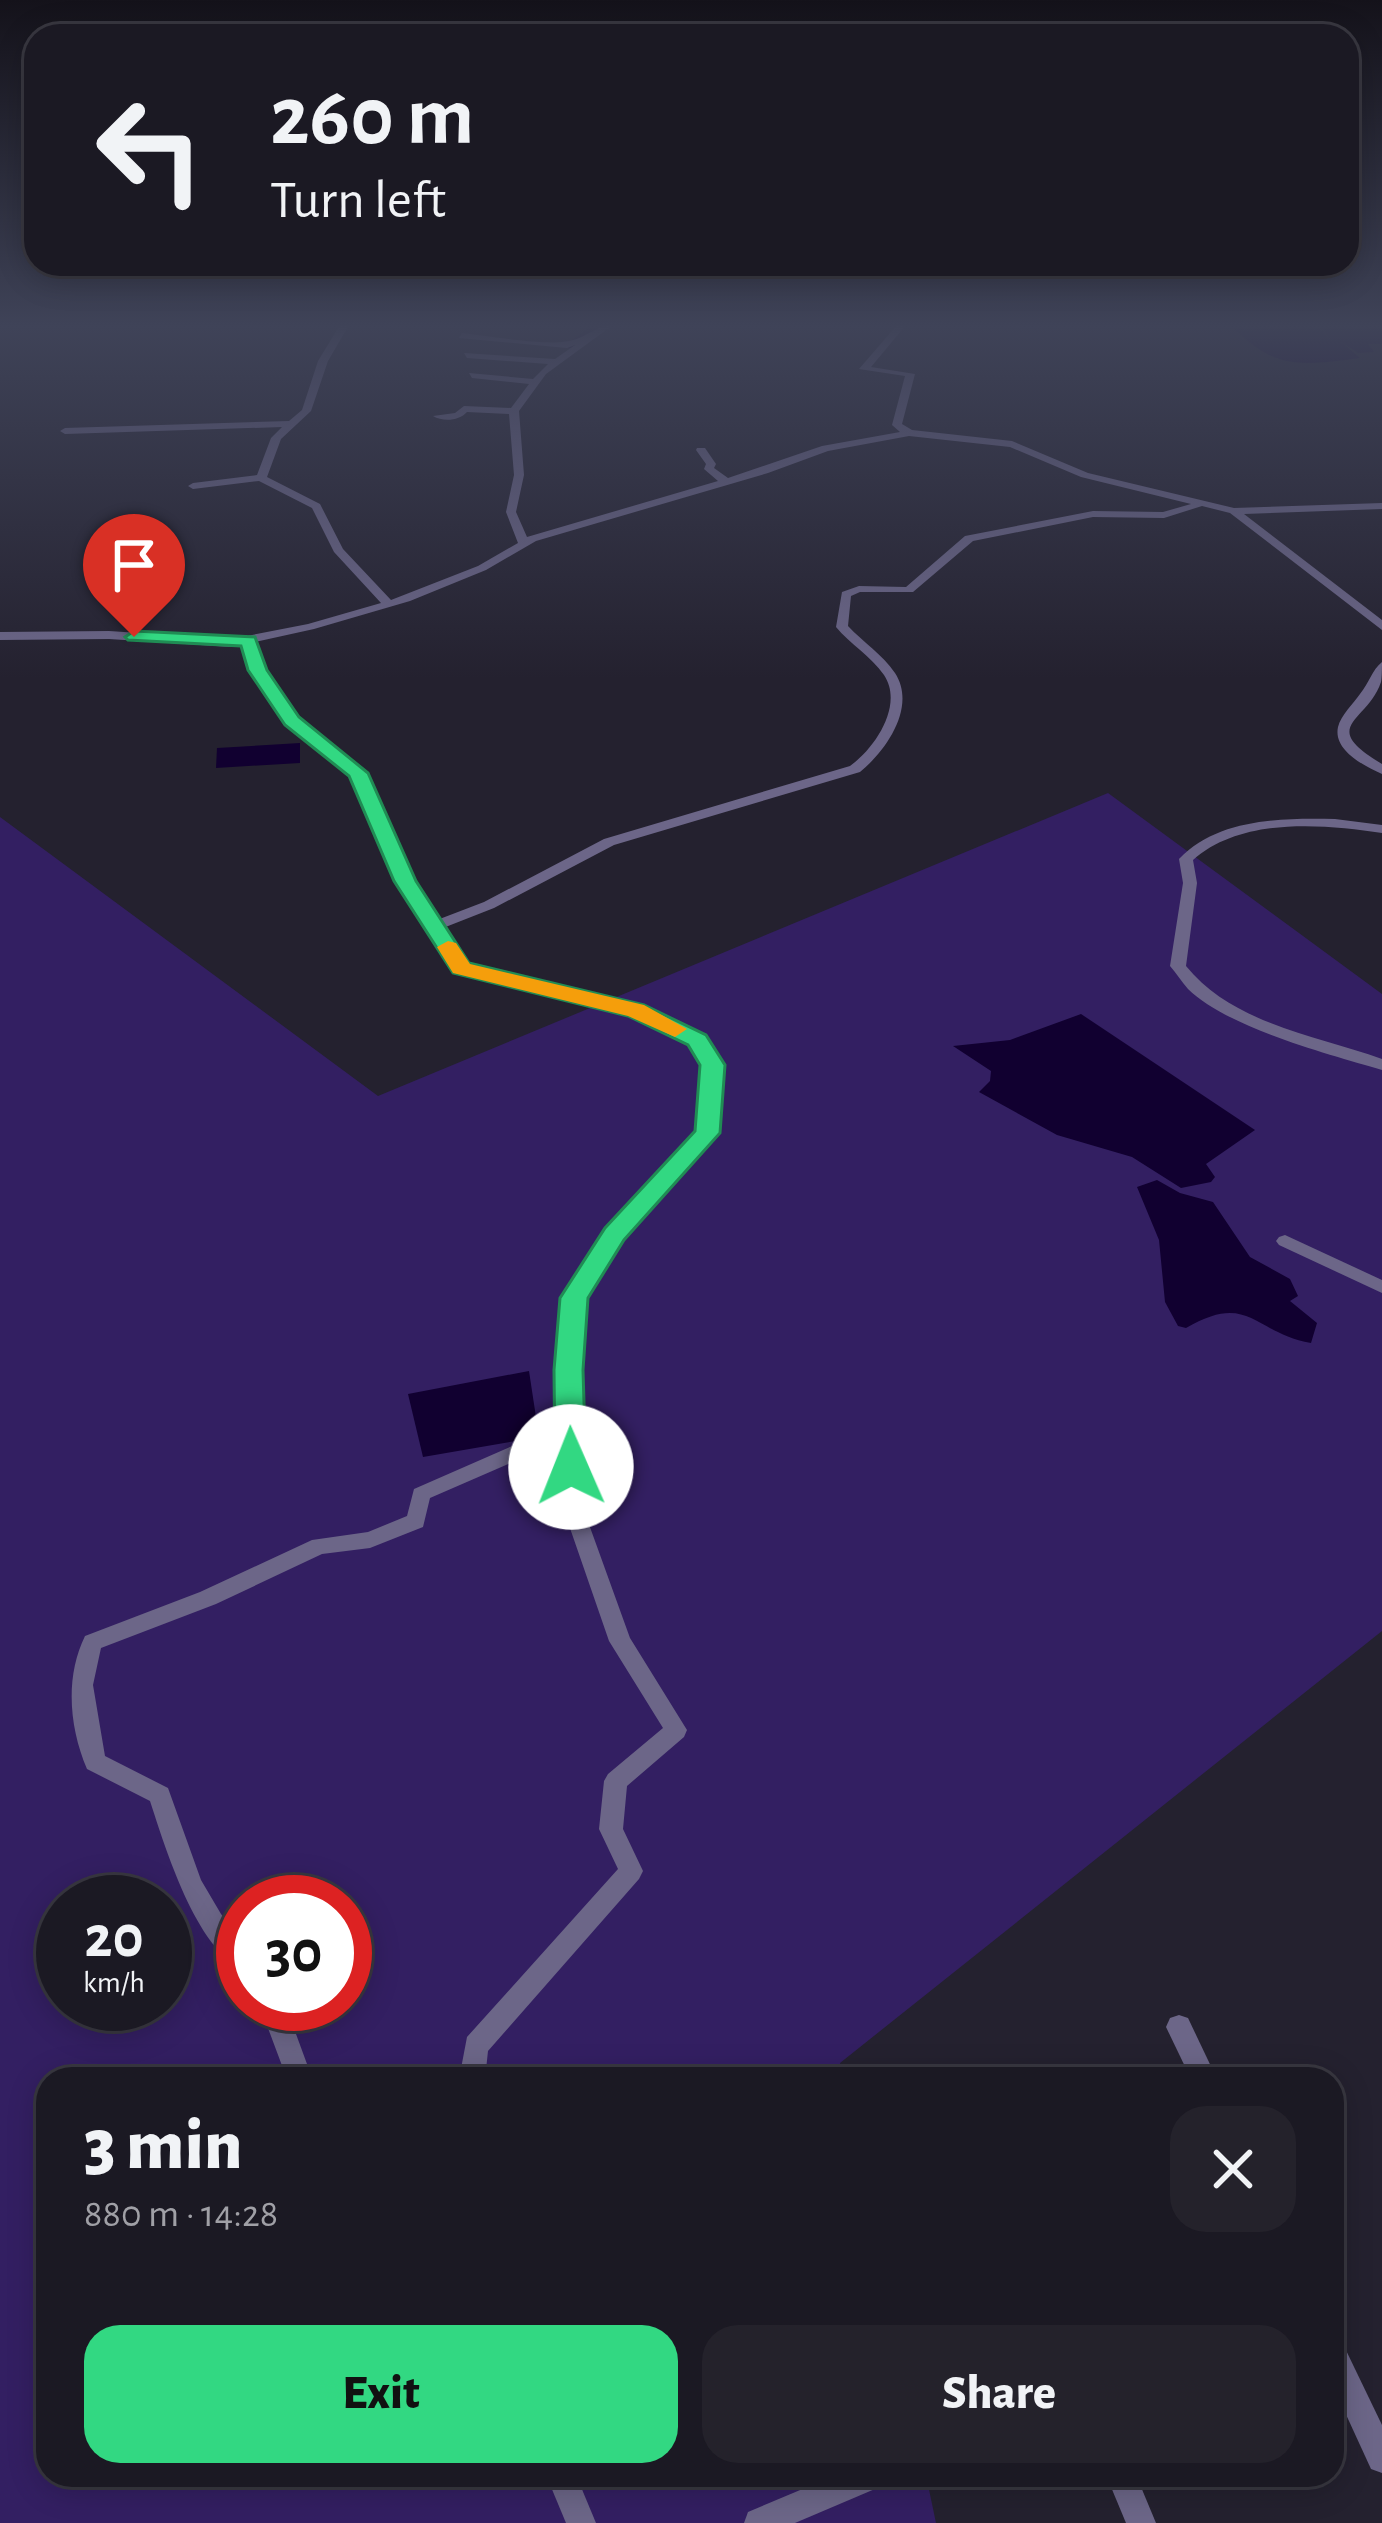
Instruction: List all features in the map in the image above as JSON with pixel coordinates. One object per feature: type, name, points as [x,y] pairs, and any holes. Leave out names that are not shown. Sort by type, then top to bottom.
[{"type":"street","points":[[261,478],[274,443]]},
{"type":"street","points":[[516,443],[519,475],[511,512],[524,544]]},
{"type":"street","points":[[0,636],[249,640],[388,604],[482,568],[524,544],[855,443]]},
{"type":"street","points":[[1000,443],[1085,475],[1234,511],[1382,506]]},
{"type":"street","points":[[700,451],[711,464],[709,469],[726,482]]},
{"type":"street","points":[[194,486],[261,478],[316,506],[338,550],[388,604]]},
{"type":"street","points":[[435,926],[489,904],[609,842],[855,770],[877,753],[896,699],[892,678],[842,627],[846,594],[909,590],[969,538],[1093,514],[1164,515],[1200,504]]},
{"type":"street","points":[[1234,511],[1382,626]]},
{"type":"street","points":[[249,640],[258,670],[292,721],[358,773],[405,881],[461,968],[636,1010],[698,1040],[712,1065],[708,1133],[615,1234],[574,1298],[572,1505],[620,1641],[676,1730],[616,1781],[610,1828],[631,1871],[476,2046],[473,2067]]},
{"type":"street","points":[[1382,666],[1378,682],[1343,718],[1342,728],[1360,758],[1382,770]]},
{"type":"street","points":[[1382,829],[1273,826],[1201,842],[1186,859],[1190,883],[1178,965],[1196,988],[1275,1033],[1343,1049],[1382,1065]]},
{"type":"street","points":[[1285,1241],[1382,1287]]},
{"type":"street","points":[[216,1933],[186,1877],[160,1795],[95,1762],[81,1662],[93,1642],[208,1598],[319,1546],[370,1540],[416,1521],[421,1494],[570,1430]]},
{"type":"street","points":[[1179,2027],[1198,2067]]},
{"type":"street","points":[[282,2031],[295,2067]]},
{"type":"street","points":[[1344,2377],[1382,2458]]},
{"type":"street","points":[[566,2487],[581,2523]]},
{"type":"street","points":[[759,2523],[843,2487]]},
{"type":"street","points":[[1126,2487],[1141,2523]]},
{"type":"shaded area","points":[[300,743],[300,763],[216,768],[217,748]]},
{"type":"shaded area","points":[[1108,793],[1382,994],[1382,1631],[841,2067],[36,2067],[36,2487],[928,2487],[936,2523],[0,2523],[0,817],[378,1096]]},
{"type":"shaded area","points":[[1081,1014],[1255,1130],[1206,1164],[1215,1177],[1211,1182],[1181,1188],[1132,1157],[1057,1135],[979,1092],[990,1081],[991,1071],[953,1046],[1010,1040]]},
{"type":"shaded area","points":[[1157,1180],[1180,1193],[1213,1202],[1250,1257],[1290,1279],[1298,1296],[1290,1301],[1317,1323],[1311,1343],[1238,1314],[1224,1313],[1186,1328],[1178,1326],[1165,1302],[1159,1240],[1137,1187]]},
{"type":"shaded area","points":[[529,1371],[539,1437],[423,1457],[408,1394]]},
{"type":"slow traffic","points":[[448,947],[461,968],[636,1010],[675,1029]]},
{"type":"route","points":[[134,637],[187,642],[249,640],[258,670],[292,721],[358,773],[405,881],[461,968],[636,1010],[698,1040],[712,1065],[708,1133],[615,1234],[574,1298],[568,1370],[571,1467]]}]
